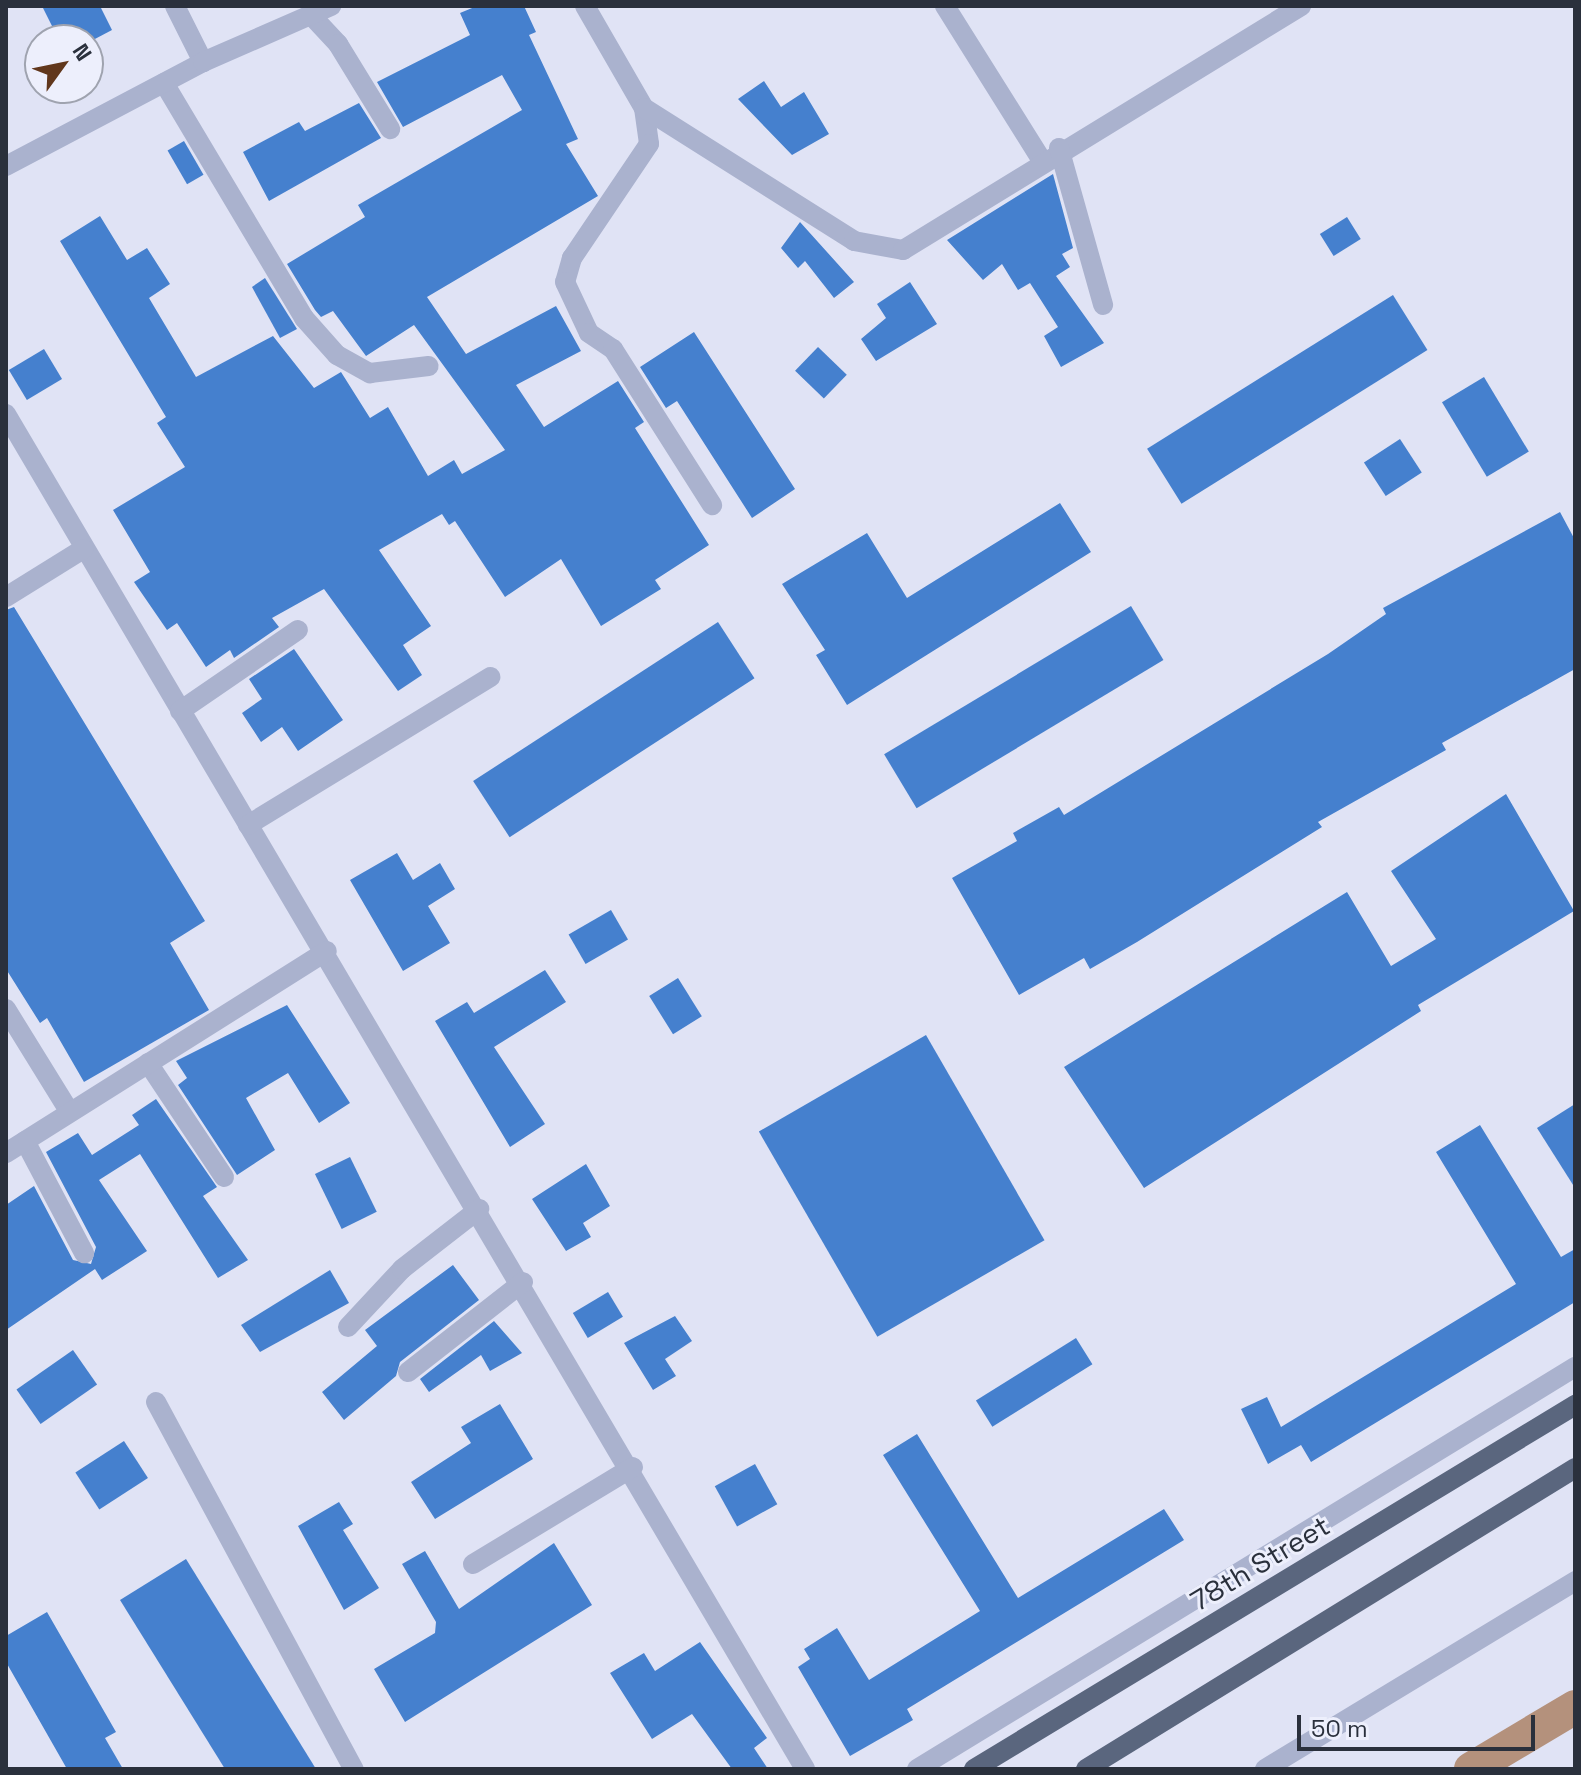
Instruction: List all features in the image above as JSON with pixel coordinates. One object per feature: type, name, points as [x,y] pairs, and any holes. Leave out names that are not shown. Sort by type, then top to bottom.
[{"type":"main road","name":"78th Street","points":[[974,1769],[1575,1405]]},
{"type":"main road","points":[[1086,1769],[1575,1468]]},
{"type":"street","points":[[175,6],[203,62]]},
{"type":"street","points":[[6,166],[203,62],[331,6]]},
{"type":"street","points":[[585,6],[644,108],[649,144],[572,258],[565,282],[589,333],[613,349],[712,505]]},
{"type":"street","points":[[945,6],[1041,159]]},
{"type":"street","points":[[644,108],[854,241],[883,250],[903,250],[1041,159],[1301,6]]},
{"type":"street","points":[[311,15],[338,44],[390,129]]},
{"type":"street","points":[[164,83],[304,318],[337,355],[370,373],[429,366]]},
{"type":"street","points":[[1059,148],[1103,305]]},
{"type":"street","points":[[6,414],[83,549],[327,951],[633,1467],[805,1769]]},
{"type":"street","points":[[6,597],[83,549]]},
{"type":"street","points":[[180,711],[298,630]]},
{"type":"street","points":[[248,825],[490,677]]},
{"type":"street","points":[[6,1153],[327,951]]},
{"type":"street","points":[[6,1009],[69,1111]]},
{"type":"street","points":[[148,1063],[224,1177]]},
{"type":"street","points":[[25,1141],[84,1253]]},
{"type":"street","points":[[348,1327],[402,1269],[479,1209]]},
{"type":"street","points":[[408,1372],[523,1282]]},
{"type":"street","points":[[917,1769],[1575,1367]]},
{"type":"street","points":[[156,1402],[354,1769]]},
{"type":"street","points":[[473,1564],[633,1467]]},
{"type":"street","points":[[1265,1769],[1575,1581]]},
{"type":"building","points":[[42,6],[100,6],[112,30],[104,34],[104,24],[51,24]]},
{"type":"building","points":[[477,6],[524,6],[536,32],[529,35],[578,139],[566,144],[598,196],[427,297],[466,354],[556,306],[581,351],[516,385],[544,427],[618,381],[644,422],[635,428],[709,545],[655,580],[661,589],[601,626],[561,559],[505,597],[455,521],[449,525],[442,514],[379,550],[431,626],[403,645],[422,675],[398,691],[324,589],[272,618],[279,627],[234,658],[230,650],[206,667],[177,623],[167,630],[134,582],[150,572],[113,510],[185,467],[157,423],[166,417],[60,241],[100,216],[127,260],[147,248],[170,284],[149,298],[196,377],[273,336],[314,388],[341,372],[370,418],[388,407],[428,476],[454,460],[462,474],[505,450],[414,325],[366,356],[333,311],[321,317],[287,264],[365,217],[358,205],[522,110],[502,75],[403,127],[377,82],[470,35],[460,13]]},
{"type":"building","points":[[764,81],[781,107],[804,92],[829,134],[792,155],[738,99]]},
{"type":"building","points":[[359,103],[381,138],[269,201],[243,152],[299,122],[305,131]]},
{"type":"building","points":[[184,141],[204,175],[187,184],[168,150]]},
{"type":"building","points":[[1053,174],[1073,248],[1062,254],[1070,267],[1056,276],[1104,343],[1061,367],[1044,336],[1058,327],[1030,283],[1018,290],[1002,264],[983,280],[947,240]]},
{"type":"building","points":[[1347,217],[1361,239],[1334,256],[1320,234]]},
{"type":"building","points":[[800,222],[854,282],[834,298],[805,261],[798,268],[781,248]]},
{"type":"building","points":[[265,278],[297,329],[280,338],[252,287]]},
{"type":"building","points":[[910,282],[937,324],[876,361],[861,339],[886,318],[877,304]]},
{"type":"building","points":[[1393,295],[1427,350],[1182,504],[1147,449]]},
{"type":"building","points":[[694,332],[795,489],[752,518],[677,401],[666,408],[640,367]]},
{"type":"building","points":[[818,347],[847,375],[824,399],[795,371]]},
{"type":"building","points":[[44,349],[62,379],[27,400],[9,370]]},
{"type":"building","points":[[1484,377],[1529,452],[1487,477],[1442,402]]},
{"type":"building","points":[[1400,439],[1422,473],[1386,496],[1364,462]]},
{"type":"building","points":[[1060,503],[1091,552],[847,705],[816,655],[825,650],[782,584],[867,533],[907,598]]},
{"type":"building","points":[[1560,512],[1575,540],[1575,669],[1442,743],[1446,750],[1318,822],[1322,827],[1137,942],[1090,969],[1084,958],[1019,995],[952,878],[1017,841],[1013,833],[1059,807],[1064,815],[1328,654],[1386,614],[1383,608]]},
{"type":"building","points":[[1131,606],[1163,660],[917,808],[884,754]]},
{"type":"building","points":[[14,607],[205,921],[170,943],[209,1010],[84,1082],[47,1018],[40,1023],[6,969],[6,610]]},
{"type":"building","points":[[718,622],[754,678],[510,837],[473,781]]},
{"type":"building","points":[[294,649],[343,720],[298,751],[282,727],[261,742],[242,713],[262,699],[249,679]]},
{"type":"building","points":[[1506,794],[1574,911],[1418,1005],[1421,1011],[1144,1188],[1064,1067],[1347,892],[1391,966],[1436,939],[1391,871]]},
{"type":"building","points":[[397,853],[413,880],[440,863],[455,889],[428,906],[450,943],[403,971],[350,880]]},
{"type":"building","points":[[611,910],[628,939],[586,964],[569,934]]},
{"type":"building","points":[[545,970],[566,1002],[494,1047],[545,1124],[510,1147],[435,1021],[467,1002],[474,1013]]},
{"type":"building","points":[[678,978],[702,1016],[673,1034],[649,996]]},
{"type":"building","points":[[287,1005],[350,1103],[319,1123],[288,1073],[246,1098],[275,1150],[237,1175],[178,1085],[187,1078],[176,1061]]},
{"type":"building","points":[[926,1035],[1044,1240],[877,1337],[759,1132]]},
{"type":"building","points":[[156,1099],[217,1187],[203,1196],[248,1260],[218,1278],[140,1154],[99,1180],[147,1251],[102,1280],[95,1269],[6,1330],[6,1205],[34,1186],[73,1260],[91,1264],[96,1247],[46,1152],[78,1133],[92,1155],[139,1125],[132,1115]]},
{"type":"building","points":[[1575,1104],[1575,1188],[1537,1128]]},
{"type":"building","points":[[1480,1125],[1561,1257],[1575,1249],[1575,1302],[1311,1462],[1301,1445],[1268,1464],[1241,1409],[1267,1397],[1281,1427],[1516,1284],[1436,1152]]},
{"type":"building","points":[[350,1157],[377,1212],[342,1229],[315,1174]]},
{"type":"building","points":[[586,1164],[610,1206],[583,1223],[591,1237],[566,1251],[532,1199]]},
{"type":"building","points":[[453,1265],[479,1300],[400,1362],[396,1376],[344,1420],[322,1392],[377,1346],[365,1330]]},
{"type":"building","points":[[330,1270],[349,1303],[260,1352],[241,1325]]},
{"type":"building","points":[[608,1292],[623,1317],[588,1338],[573,1313]]},
{"type":"building","points":[[675,1316],[692,1341],[665,1359],[676,1376],[653,1390],[624,1343]]},
{"type":"building","points":[[494,1321],[522,1353],[490,1371],[481,1355],[429,1392],[420,1379]]},
{"type":"building","points":[[1076,1338],[1092,1364],[992,1427],[976,1401]]},
{"type":"building","points":[[73,1350],[97,1384],[41,1424],[16,1390]]},
{"type":"building","points":[[500,1404],[533,1459],[435,1519],[411,1482],[471,1443],[461,1427]]},
{"type":"building","points":[[917,1434],[1018,1598],[1164,1509],[1184,1540],[907,1709],[913,1720],[850,1756],[798,1667],[810,1659],[804,1649],[837,1628],[869,1680],[980,1611],[883,1455]]},
{"type":"building","points":[[124,1441],[148,1478],[99,1509],[75,1473]]},
{"type":"building","points":[[755,1464],[777,1504],[737,1527],[715,1486]]},
{"type":"building","points":[[339,1502],[353,1524],[343,1530],[379,1588],[344,1610],[298,1526]]},
{"type":"building","points":[[554,1543],[592,1605],[405,1722],[374,1669],[435,1633],[436,1622],[402,1564],[425,1551],[459,1609]]},
{"type":"building","points":[[186,1559],[316,1769],[225,1769],[120,1600]]},
{"type":"building","points":[[47,1612],[116,1732],[105,1738],[123,1769],[67,1769],[6,1662],[6,1636]]},
{"type":"building","points":[[700,1642],[767,1738],[754,1748],[768,1769],[732,1769],[692,1714],[652,1739],[610,1673],[644,1653],[655,1671]]},
{"type":"waterway","points":[[1471,1769],[1575,1707]]}]
